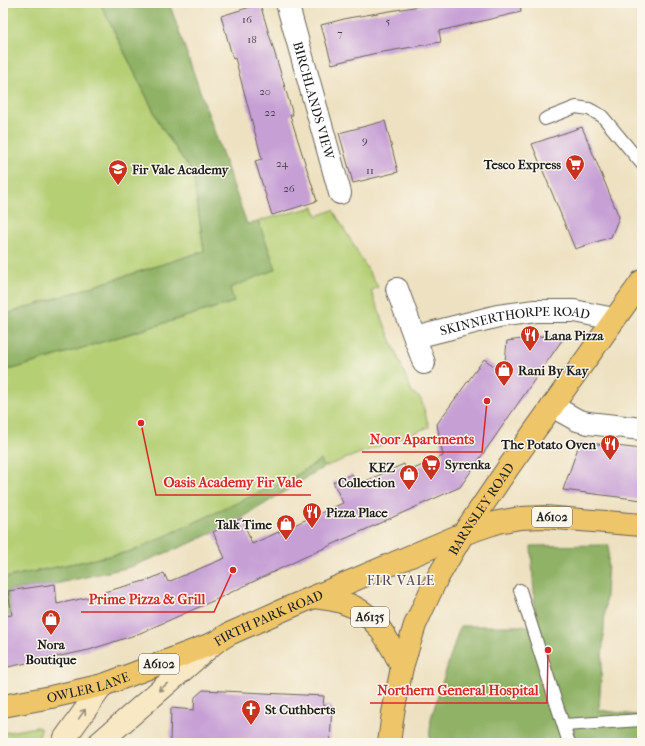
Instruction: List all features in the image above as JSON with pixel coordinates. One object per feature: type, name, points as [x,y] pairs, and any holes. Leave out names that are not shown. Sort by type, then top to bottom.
[{"type":"main road","name":"BARNSLEY ROAD","points":[[389,743],[402,667],[420,613],[435,582],[464,534],[510,465],[642,281]]},
{"type":"main road","name":"A6102","points":[[464,534],[498,522],[520,518],[538,517],[562,517],[642,525]]},
{"type":"main road","name":"FIRTH PARK ROAD","points":[[99,743],[214,643],[229,634],[464,534]]},
{"type":"main road","name":"A6135","points":[[314,597],[343,602],[358,608],[369,616],[377,623],[387,638],[402,667]]},
{"type":"main road","name":"OWLER LANE","points":[[3,706],[103,685],[214,643]]},
{"type":"main road","points":[[63,743],[103,685]]},
{"type":"street","name":"BIRCHLANDS VIEW","points":[[292,4],[340,193]]},
{"type":"street","points":[[397,289],[424,363]]},
{"type":"street","name":"SKINNERTHORPE ROAD","points":[[415,337],[498,316],[535,311],[574,311],[614,319]]},
{"type":"street","points":[[552,406],[577,420],[588,423],[642,429]]},
{"type":"lane","points":[[545,119],[576,107],[589,108],[602,116],[642,164]]},
{"type":"lane","points":[[520,590],[569,743]]},
{"type":"lane","points":[[564,725],[642,720]]},
{"type":"green space","name":"Fir Vale Academy","points":[[3,3],[100,3],[162,128],[193,174],[204,251],[3,315]]},
{"type":"green space","points":[[100,3],[169,3],[247,224],[258,221],[276,269],[230,288],[234,302],[13,369],[3,369],[3,315],[204,251],[193,174],[162,128]]},
{"type":"green space","points":[[314,207],[317,216],[333,210],[378,287],[371,291],[412,392],[421,399],[429,427],[324,467],[320,460],[297,475],[133,551],[3,578],[3,369],[13,369],[234,302],[229,288],[276,269],[258,221]]},
{"type":"green space","points":[[321,460],[324,467],[242,518],[191,543],[130,567],[55,584],[8,591],[12,615],[3,616],[3,578],[133,551],[297,475]]},
{"type":"green space","points":[[609,545],[599,710],[642,716],[642,743],[429,743],[431,718],[460,626],[536,626],[531,546]]},
{"type":"green space","points":[[37,727],[41,729],[39,737],[32,743],[3,743],[3,733]]},
{"type":"building","points":[[438,3],[520,3],[521,12],[439,31],[441,42],[372,54],[332,64],[321,25],[348,18]]},
{"type":"building","points":[[260,4],[293,115],[290,115],[317,201],[272,215],[255,161],[262,159],[235,58],[233,59],[221,16]]},
{"type":"building","points":[[385,121],[398,172],[353,183],[339,133]]},
{"type":"building","name":"Tesco Express","points":[[582,127],[619,217],[611,237],[575,249],[532,144]]},
{"type":"building","points":[[567,333],[460,487],[138,634],[89,650],[3,668],[3,616],[12,615],[8,591],[55,584],[57,604],[104,594],[104,592],[148,580],[164,573],[168,582],[225,558],[213,532],[242,518],[252,544],[343,503],[333,482],[352,474],[357,485],[404,464],[407,472],[443,456],[437,424],[484,359],[504,373],[507,341]]},
{"type":"building","points":[[580,442],[642,449],[642,500],[563,490]]},
{"type":"building","name":"St Cuthberts","points":[[203,690],[324,696],[323,705],[332,706],[330,743],[170,743],[171,708],[194,710],[195,697]]},
{"type":"place","name":"Tesco Express","points":[[575,181]]},
{"type":"place","name":"Fir Vale Academy","points":[[118,186]]},
{"type":"place","name":"Lana Pizza","points":[[530,352]]},
{"type":"place","name":"Rani By Kay","points":[[504,387]]},
{"type":"place","name":"Noor Apartments","points":[[487,401]]},
{"type":"place","name":"Oasis Academy Fir Vale","points":[[141,423]]},
{"type":"place","name":"The Potato Oven","points":[[610,461]]},
{"type":"place","name":"Syrenka","points":[[431,481]]},
{"type":"place","name":"KEZ Collection","points":[[409,491]]},
{"type":"place","name":"Pizza Place","points":[[312,529]]},
{"type":"place","name":"Talk Time","points":[[286,541]]},
{"type":"place","name":"Prime Pizza & Grill","points":[[233,570]]},
{"type":"place","name":"Nora Boutique","points":[[51,636]]},
{"type":"place","name":"Northern General Hospital","points":[[548,650]]},
{"type":"place","name":"St Cuthberts","points":[[251,726]]},
{"type":"district","name":"FIR VALE","points":[[401,580]]}]
